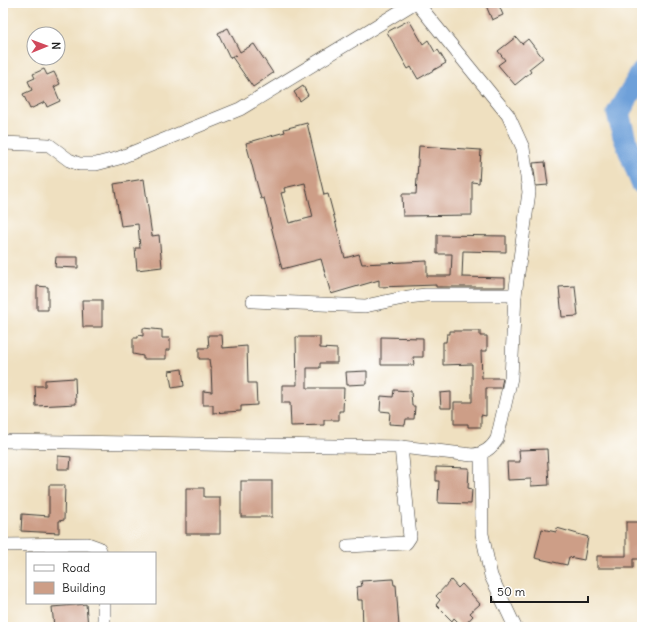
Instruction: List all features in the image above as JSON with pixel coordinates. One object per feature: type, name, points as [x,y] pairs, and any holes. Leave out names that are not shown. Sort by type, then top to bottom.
[{"type":"street","points":[[3,143],[49,145],[69,160],[79,164],[96,164],[119,158],[240,109],[416,3],[508,115],[524,148],[529,192],[515,295],[511,378],[497,439],[493,446],[481,454],[461,454],[401,447],[3,441]]},
{"type":"street","points":[[253,301],[365,306],[408,297],[426,295],[515,295]]},
{"type":"street","points":[[348,546],[406,543],[410,537],[401,447]]},
{"type":"street","points":[[481,454],[482,534],[491,576],[515,627]]},
{"type":"street","points":[[3,545],[88,544],[99,548],[101,552]]},
{"type":"street","points":[[104,604],[104,627]]},
{"type":"building","points":[[485,3],[498,3],[503,15],[492,20]]},
{"type":"building","points":[[409,20],[423,44],[428,40],[435,52],[438,50],[446,63],[418,79],[411,67],[408,69],[387,32]]},
{"type":"building","points":[[228,28],[240,52],[254,44],[273,73],[253,87],[232,57],[230,58],[218,33]]},
{"type":"building","points":[[516,37],[522,44],[528,39],[543,58],[529,69],[531,72],[515,85],[498,65],[505,60],[498,51]]},
{"type":"building","points":[[44,69],[47,75],[54,72],[60,84],[54,87],[60,101],[47,107],[45,102],[30,109],[23,94],[32,90],[28,81],[35,78],[33,74]]},
{"type":"building","points":[[303,86],[308,95],[300,101],[294,92]]},
{"type":"building","points":[[307,123],[324,195],[328,194],[345,258],[359,254],[362,264],[427,261],[427,276],[451,276],[452,254],[437,254],[437,235],[506,236],[506,252],[463,251],[462,277],[505,278],[505,287],[436,287],[436,285],[379,287],[379,280],[331,294],[321,259],[282,269],[264,198],[261,199],[246,143],[285,132],[284,129]],"holes":[[[305,183],[313,217],[289,223],[281,193],[285,192],[284,188]]]},
{"type":"building","points":[[419,146],[481,150],[479,183],[472,182],[472,215],[403,216],[402,194],[416,194]]},
{"type":"building","points":[[545,162],[548,185],[536,186],[533,163]]},
{"type":"building","points":[[144,179],[152,236],[159,235],[162,267],[137,270],[135,248],[140,248],[138,224],[121,226],[114,184]]},
{"type":"building","points":[[56,257],[78,257],[78,268],[55,267]]},
{"type":"building","points":[[37,286],[48,287],[48,310],[37,310]]},
{"type":"building","points":[[575,286],[578,316],[562,317],[559,287]]},
{"type":"building","points":[[82,300],[102,300],[102,327],[83,327]]},
{"type":"building","points":[[143,328],[162,330],[162,338],[170,338],[170,350],[166,350],[166,359],[143,359],[143,356],[133,354],[133,338],[138,338],[138,335],[143,336]]},
{"type":"building","points":[[450,331],[480,331],[480,336],[487,336],[487,351],[481,351],[482,378],[503,378],[501,388],[486,388],[486,416],[481,415],[481,427],[468,427],[468,424],[454,424],[454,402],[472,402],[472,364],[443,365],[443,342],[446,342],[447,334],[450,334]]},
{"type":"building","points":[[208,335],[222,335],[223,348],[247,346],[248,383],[256,383],[257,405],[241,406],[241,411],[213,413],[213,405],[203,405],[203,391],[212,392],[211,368],[209,359],[199,359],[199,348],[209,348]]},
{"type":"building","points":[[296,337],[320,337],[320,348],[337,349],[337,363],[320,363],[320,368],[307,368],[307,388],[344,388],[343,411],[339,411],[339,420],[324,420],[324,425],[291,426],[290,403],[282,403],[282,385],[297,385]]},
{"type":"building","points":[[381,337],[423,338],[423,357],[413,357],[414,365],[381,365]]},
{"type":"building","points":[[182,369],[184,386],[172,388],[169,371]]},
{"type":"building","points":[[367,371],[367,384],[347,385],[346,372]]},
{"type":"building","points":[[75,378],[76,404],[36,406],[35,386],[45,386],[45,380]]},
{"type":"building","points":[[394,390],[411,391],[412,406],[415,406],[414,419],[406,419],[405,425],[389,424],[390,412],[380,411],[381,396],[393,397]]},
{"type":"building","points":[[451,392],[451,408],[441,408],[440,393]]},
{"type":"building","points":[[547,449],[549,485],[531,486],[531,479],[508,480],[507,462],[520,462],[519,450]]},
{"type":"building","points":[[58,456],[71,457],[70,469],[58,469]]},
{"type":"building","points":[[436,467],[469,468],[468,488],[472,489],[471,504],[438,503],[439,481],[436,481]]},
{"type":"building","points":[[241,481],[272,481],[272,517],[241,517]]},
{"type":"building","points":[[49,485],[65,485],[64,520],[59,521],[59,533],[21,531],[22,514],[49,516]]},
{"type":"building","points":[[186,488],[204,488],[204,497],[220,497],[220,534],[186,534]]},
{"type":"building","points":[[626,522],[642,522],[642,559],[633,559],[633,568],[597,568],[597,556],[626,556]]},
{"type":"building","points":[[557,528],[588,537],[584,560],[569,557],[567,565],[535,558],[542,529],[556,532]]},
{"type":"building","points":[[393,579],[394,585],[396,585],[399,627],[363,627],[362,600],[358,600],[357,587],[362,586],[361,581]]},
{"type":"building","points":[[451,580],[458,588],[462,584],[480,604],[470,613],[473,616],[463,627],[454,618],[452,621],[436,605],[440,600],[436,596]]},
{"type":"building","points":[[86,604],[88,627],[54,627],[52,607]]},
{"type":"waterway","points":[[642,73],[618,113],[624,136],[642,183]]}]
